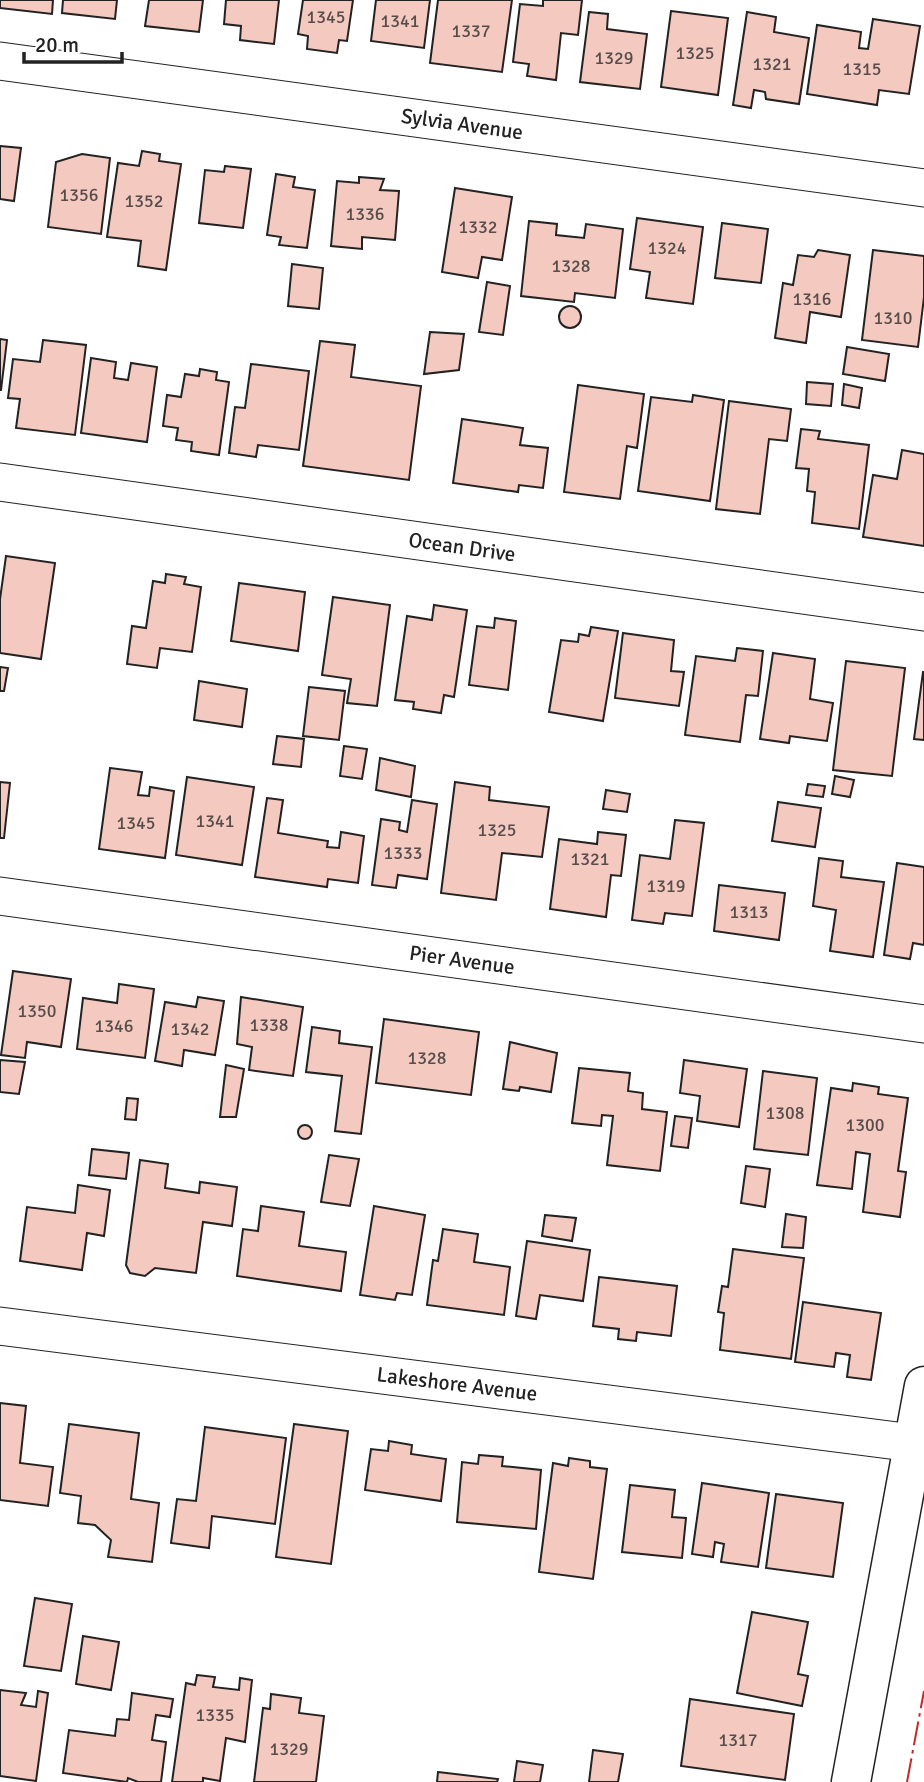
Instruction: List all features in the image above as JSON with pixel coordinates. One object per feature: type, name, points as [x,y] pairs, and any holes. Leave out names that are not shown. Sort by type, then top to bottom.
[{"type":"main road","points":[[851,1782],[924,1386]]},
{"type":"street","name":"Sylvia Avenue","points":[[0,61],[924,188]]},
{"type":"street","name":"Ocean Drive","points":[[0,482],[924,612]]},
{"type":"street","name":"Pier Avenue","points":[[0,896],[924,1024]]},
{"type":"street","name":"Lakeshore Avenue","points":[[0,1326],[913,1443]]},
{"type":"building","points":[[0,0],[53,0],[52,14],[0,8]]},
{"type":"building","points":[[63,0],[117,0],[115,19],[62,13]]},
{"type":"building","points":[[149,0],[203,0],[199,32],[145,26]]},
{"type":"building","points":[[226,0],[279,0],[274,44],[240,40],[241,26],[224,24]]},
{"type":"building","points":[[303,0],[353,0],[347,41],[339,40],[337,53],[307,49],[308,36],[298,34]]},
{"type":"building","points":[[376,0],[430,0],[424,48],[371,41]]},
{"type":"building","points":[[438,0],[512,0],[502,72],[430,63]]},
{"type":"building","points":[[543,0],[582,0],[578,35],[561,33],[556,80],[527,76],[529,64],[513,62],[520,4],[543,6]]},
{"type":"building","points":[[671,11],[728,18],[718,95],[661,87]]},
{"type":"building","points":[[589,12],[608,14],[607,29],[647,34],[640,89],[580,82]]},
{"type":"building","points":[[747,12],[776,17],[774,32],[809,38],[799,104],[766,99],[765,92],[754,90],[751,108],[733,105]]},
{"type":"building","points":[[873,19],[920,26],[909,94],[879,90],[877,105],[807,94],[817,25],[861,32],[859,48],[868,49]]},
{"type":"building","points":[[0,146],[21,148],[14,201],[0,199]]},
{"type":"building","points":[[142,151],[160,154],[159,161],[181,164],[166,270],[138,266],[141,241],[107,237],[118,163],[139,166]]},
{"type":"building","points":[[82,154],[110,158],[101,234],[48,227],[56,162]]},
{"type":"building","points":[[225,166],[251,169],[243,228],[199,223],[205,170],[224,172]]},
{"type":"building","points":[[276,174],[295,177],[293,187],[315,190],[307,248],[279,245],[281,237],[267,235]]},
{"type":"building","points":[[359,177],[384,179],[380,190],[399,191],[395,240],[362,237],[362,249],[331,246],[337,181],[359,183]]},
{"type":"building","points":[[455,188],[512,197],[502,260],[482,257],[478,278],[442,272]]},
{"type":"building","points":[[637,218],[703,227],[693,304],[646,298],[650,272],[630,269]]},
{"type":"building","points":[[529,221],[557,224],[556,235],[584,238],[586,224],[623,229],[615,298],[575,293],[574,302],[521,296]]},
{"type":"building","points":[[722,223],[768,229],[761,283],[715,278]]},
{"type":"building","points":[[818,250],[850,255],[841,317],[810,312],[806,343],[775,338],[783,283],[793,285],[798,255],[814,257]]},
{"type":"building","points":[[873,250],[924,256],[924,297],[918,347],[862,340]]},
{"type":"building","points":[[292,264],[323,268],[319,309],[288,306]]},
{"type":"building","points":[[487,282],[510,286],[503,335],[479,332]]},
{"type":"building","points":[[566,306],[574,306],[581,313],[581,321],[574,328],[566,328],[559,321],[559,313]]},
{"type":"building","points":[[430,332],[464,334],[459,370],[424,374]]},
{"type":"building","points":[[0,339],[7,340],[1,390],[0,390]]},
{"type":"building","points":[[43,340],[86,345],[75,435],[16,428],[20,399],[8,398],[13,359],[40,362]]},
{"type":"building","points":[[320,341],[355,345],[351,377],[421,386],[409,480],[303,466]]},
{"type":"building","points":[[847,347],[889,354],[885,381],[843,374]]},
{"type":"building","points":[[91,358],[116,362],[114,378],[128,380],[131,363],[157,367],[147,442],[81,433]]},
{"type":"building","points":[[251,364],[309,371],[299,450],[258,445],[256,457],[229,453],[235,407],[245,408]]},
{"type":"building","points":[[200,369],[217,372],[216,380],[229,382],[219,455],[191,451],[192,442],[176,440],[178,428],[163,426],[167,395],[181,397],[185,374],[199,376]]},
{"type":"building","points":[[807,382],[833,384],[831,406],[806,404]]},
{"type":"building","points":[[844,384],[862,388],[859,408],[842,405]]},
{"type":"building","points":[[578,385],[644,394],[637,448],[627,446],[620,499],[564,492]]},
{"type":"building","points":[[693,395],[724,400],[710,501],[638,491],[651,397],[692,402]]},
{"type":"building","points":[[729,401],[791,409],[787,441],[769,439],[760,514],[716,509]]},
{"type":"building","points":[[462,419],[523,428],[520,445],[548,448],[543,488],[519,485],[518,492],[453,483]]},
{"type":"building","points":[[801,429],[820,431],[818,439],[869,445],[859,529],[812,523],[815,492],[807,491],[809,469],[796,468]]},
{"type":"building","points":[[902,450],[924,454],[924,546],[863,537],[873,475],[897,479]]},
{"type":"building","points":[[6,556],[55,563],[41,659],[0,653],[0,599]]},
{"type":"building","points":[[166,574],[186,577],[184,584],[201,587],[192,652],[160,648],[157,668],[127,664],[132,626],[146,628],[153,581],[165,583]]},
{"type":"building","points":[[239,583],[305,592],[298,651],[231,641]]},
{"type":"building","points":[[333,597],[390,605],[377,706],[347,703],[351,679],[322,675]]},
{"type":"building","points":[[434,605],[467,610],[454,697],[444,695],[441,713],[413,709],[414,702],[395,700],[407,616],[432,620]]},
{"type":"building","points":[[495,618],[516,621],[508,690],[469,685],[477,626],[494,628]]},
{"type":"building","points":[[591,627],[618,631],[603,721],[549,712],[561,640],[578,642],[579,634],[589,636]]},
{"type":"building","points":[[623,633],[674,640],[671,671],[684,672],[679,706],[615,698]]},
{"type":"building","points":[[737,648],[763,651],[758,696],[746,695],[740,742],[685,735],[696,656],[735,661]]},
{"type":"building","points":[[773,653],[815,659],[810,699],[833,703],[827,741],[790,736],[789,743],[760,739]]},
{"type":"building","points":[[846,661],[905,668],[892,776],[833,770]]},
{"type":"building","points":[[0,667],[8,668],[4,691],[0,691]]},
{"type":"building","points":[[924,672],[924,740],[914,739]]},
{"type":"building","points":[[199,681],[247,689],[242,727],[194,720]]},
{"type":"building","points":[[309,687],[345,691],[339,740],[303,736]]},
{"type":"building","points":[[277,736],[304,739],[301,767],[273,764]]},
{"type":"building","points":[[344,746],[367,749],[362,779],[340,776]]},
{"type":"building","points":[[380,758],[415,766],[411,797],[376,790]]},
{"type":"building","points":[[110,768],[142,772],[138,795],[149,796],[150,787],[174,791],[165,858],[99,849]]},
{"type":"building","points":[[835,776],[854,780],[850,797],[832,794]]},
{"type":"building","points":[[187,777],[254,787],[242,865],[176,855]]},
{"type":"building","points":[[0,782],[10,783],[4,838],[0,838]]},
{"type":"building","points":[[455,782],[490,787],[489,800],[549,807],[542,857],[502,853],[496,900],[441,893]]},
{"type":"building","points":[[808,784],[825,786],[823,797],[806,795]]},
{"type":"building","points":[[606,790],[630,794],[627,812],[603,809]]},
{"type":"building","points":[[267,798],[283,800],[278,833],[328,841],[327,847],[339,848],[341,832],[364,836],[358,883],[328,879],[327,887],[255,877]]},
{"type":"building","points":[[412,800],[437,804],[427,879],[398,875],[396,888],[372,885],[381,819],[400,822],[399,830],[407,832]]},
{"type":"building","points":[[778,802],[821,808],[815,847],[772,841]]},
{"type":"building","points":[[675,820],[704,823],[692,916],[665,913],[663,924],[632,920],[640,855],[670,859]]},
{"type":"building","points":[[598,832],[626,835],[621,876],[611,875],[606,917],[550,909],[559,839],[597,844]]},
{"type":"building","points":[[819,858],[843,861],[841,877],[884,882],[873,957],[830,951],[836,910],[813,906]]},
{"type":"building","points":[[897,863],[924,867],[924,945],[913,943],[910,959],[884,955]]},
{"type":"building","points":[[719,885],[785,893],[779,940],[714,931]]},
{"type":"building","points":[[13,971],[71,979],[61,1047],[27,1042],[25,1058],[1,1055]]},
{"type":"building","points":[[119,984],[154,989],[145,1058],[77,1049],[83,998],[117,1003]]},
{"type":"building","points":[[198,997],[224,1001],[215,1055],[184,1050],[182,1066],[155,1061],[165,1002],[196,1007]]},
{"type":"building","points":[[241,997],[303,1007],[293,1076],[249,1070],[252,1047],[237,1044]]},
{"type":"building","points":[[384,1019],[479,1032],[471,1095],[376,1083]]},
{"type":"building","points":[[312,1027],[340,1031],[339,1043],[372,1047],[361,1134],[335,1131],[342,1076],[306,1072]]},
{"type":"building","points":[[510,1042],[557,1053],[551,1092],[520,1087],[519,1091],[503,1089]]},
{"type":"building","points":[[0,1060],[25,1062],[19,1094],[0,1092]]},
{"type":"building","points":[[684,1060],[747,1069],[739,1127],[697,1121],[700,1096],[680,1093]]},
{"type":"building","points":[[226,1065],[244,1069],[236,1117],[220,1117]]},
{"type":"building","points":[[579,1068],[630,1073],[628,1091],[643,1093],[642,1109],[667,1112],[660,1171],[607,1165],[613,1116],[602,1115],[601,1126],[572,1123]]},
{"type":"building","points":[[763,1071],[817,1078],[808,1155],[754,1149]]},
{"type":"building","points":[[853,1083],[879,1087],[878,1094],[908,1098],[898,1171],[906,1172],[900,1217],[863,1212],[870,1154],[856,1152],[852,1189],[817,1185],[831,1088],[852,1091]]},
{"type":"building","points":[[127,1098],[138,1099],[136,1120],[125,1119]]},
{"type":"building","points":[[675,1116],[692,1118],[688,1148],[671,1146]]},
{"type":"building","points":[[302,1125],[308,1125],[312,1132],[308,1139],[302,1139],[298,1135],[298,1129]]},
{"type":"building","points":[[92,1149],[129,1153],[126,1179],[89,1175]]},
{"type":"building","points":[[329,1155],[359,1159],[350,1206],[321,1202]]},
{"type":"building","points":[[140,1160],[168,1164],[165,1188],[199,1193],[200,1182],[237,1187],[232,1226],[203,1222],[196,1273],[155,1268],[145,1276],[130,1273],[126,1265]]},
{"type":"building","points":[[746,1166],[770,1169],[765,1207],[741,1203]]},
{"type":"building","points":[[78,1185],[110,1190],[104,1236],[87,1233],[82,1270],[20,1261],[27,1207],[75,1213]]},
{"type":"building","points":[[261,1206],[304,1212],[299,1246],[346,1252],[341,1291],[237,1276],[243,1229],[258,1231]]},
{"type":"building","points":[[374,1206],[425,1215],[412,1295],[397,1293],[395,1300],[360,1295]]},
{"type":"building","points":[[786,1214],[806,1217],[803,1248],[782,1247]]},
{"type":"building","points":[[545,1215],[576,1218],[572,1241],[542,1236]]},
{"type":"building","points":[[443,1229],[478,1234],[474,1262],[510,1267],[504,1315],[427,1305],[433,1260],[438,1261]]},
{"type":"building","points":[[527,1241],[590,1250],[583,1301],[540,1295],[536,1319],[516,1316]]},
{"type":"building","points":[[733,1249],[804,1258],[791,1359],[720,1350],[724,1313],[718,1312],[722,1286],[728,1287]]},
{"type":"building","points":[[599,1277],[677,1286],[671,1336],[637,1332],[636,1341],[618,1339],[619,1329],[593,1326]]},
{"type":"building","points":[[803,1302],[881,1313],[871,1380],[847,1377],[850,1355],[836,1353],[834,1367],[795,1362]]},
{"type":"building","points":[[0,1403],[26,1406],[20,1463],[53,1467],[48,1506],[0,1500]]},
{"type":"building","points":[[69,1424],[139,1433],[131,1499],[159,1503],[152,1562],[108,1557],[111,1540],[95,1525],[78,1523],[81,1496],[60,1493]]},
{"type":"building","points":[[294,1424],[348,1431],[331,1564],[276,1557]]},
{"type":"building","points":[[205,1427],[286,1438],[275,1524],[212,1516],[209,1548],[171,1543],[177,1499],[196,1501]]},
{"type":"building","points":[[389,1441],[412,1445],[411,1454],[446,1459],[441,1501],[365,1490],[371,1449],[388,1451]]},
{"type":"building","points":[[479,1455],[503,1457],[502,1466],[541,1470],[536,1529],[457,1522],[462,1462],[478,1464]]},
{"type":"building","points":[[569,1458],[590,1461],[590,1467],[607,1469],[593,1579],[539,1572],[553,1463],[568,1466]]},
{"type":"building","points":[[702,1483],[769,1493],[758,1567],[721,1562],[724,1544],[715,1542],[713,1557],[692,1554]]},
{"type":"building","points":[[630,1485],[675,1490],[672,1517],[686,1518],[682,1558],[622,1552]]},
{"type":"building","points":[[776,1494],[843,1503],[833,1577],[766,1568]]},
{"type":"building","points":[[35,1598],[72,1604],[61,1671],[24,1666]]},
{"type":"building","points":[[752,1612],[808,1622],[798,1674],[808,1676],[802,1706],[737,1693]]},
{"type":"building","points":[[83,1636],[119,1642],[111,1690],[76,1684]]},
{"type":"building","points":[[197,1675],[215,1677],[213,1687],[239,1690],[240,1678],[252,1680],[245,1742],[226,1738],[220,1781],[203,1778],[203,1782],[172,1782],[186,1683],[195,1685]]},
{"type":"building","points":[[0,1690],[26,1693],[21,1705],[36,1707],[38,1691],[48,1693],[36,1781],[0,1776]]},
{"type":"building","points":[[132,1693],[173,1699],[170,1717],[156,1715],[152,1740],[166,1742],[161,1782],[138,1782],[128,1778],[127,1782],[63,1773],[69,1730],[115,1736],[117,1719],[129,1720]]},
{"type":"building","points":[[271,1694],[301,1698],[299,1713],[324,1716],[316,1782],[254,1782],[263,1708],[270,1709]]},
{"type":"building","points":[[690,1699],[794,1714],[785,1780],[681,1766]]},
{"type":"building","points":[[593,1750],[623,1754],[618,1782],[589,1782]]},
{"type":"building","points":[[517,1761],[543,1765],[540,1782],[514,1782]]},
{"type":"building","points":[[438,1772],[498,1779],[497,1782],[437,1782]]},
{"type":"power","points":[[907,1782],[924,1691]]}]
